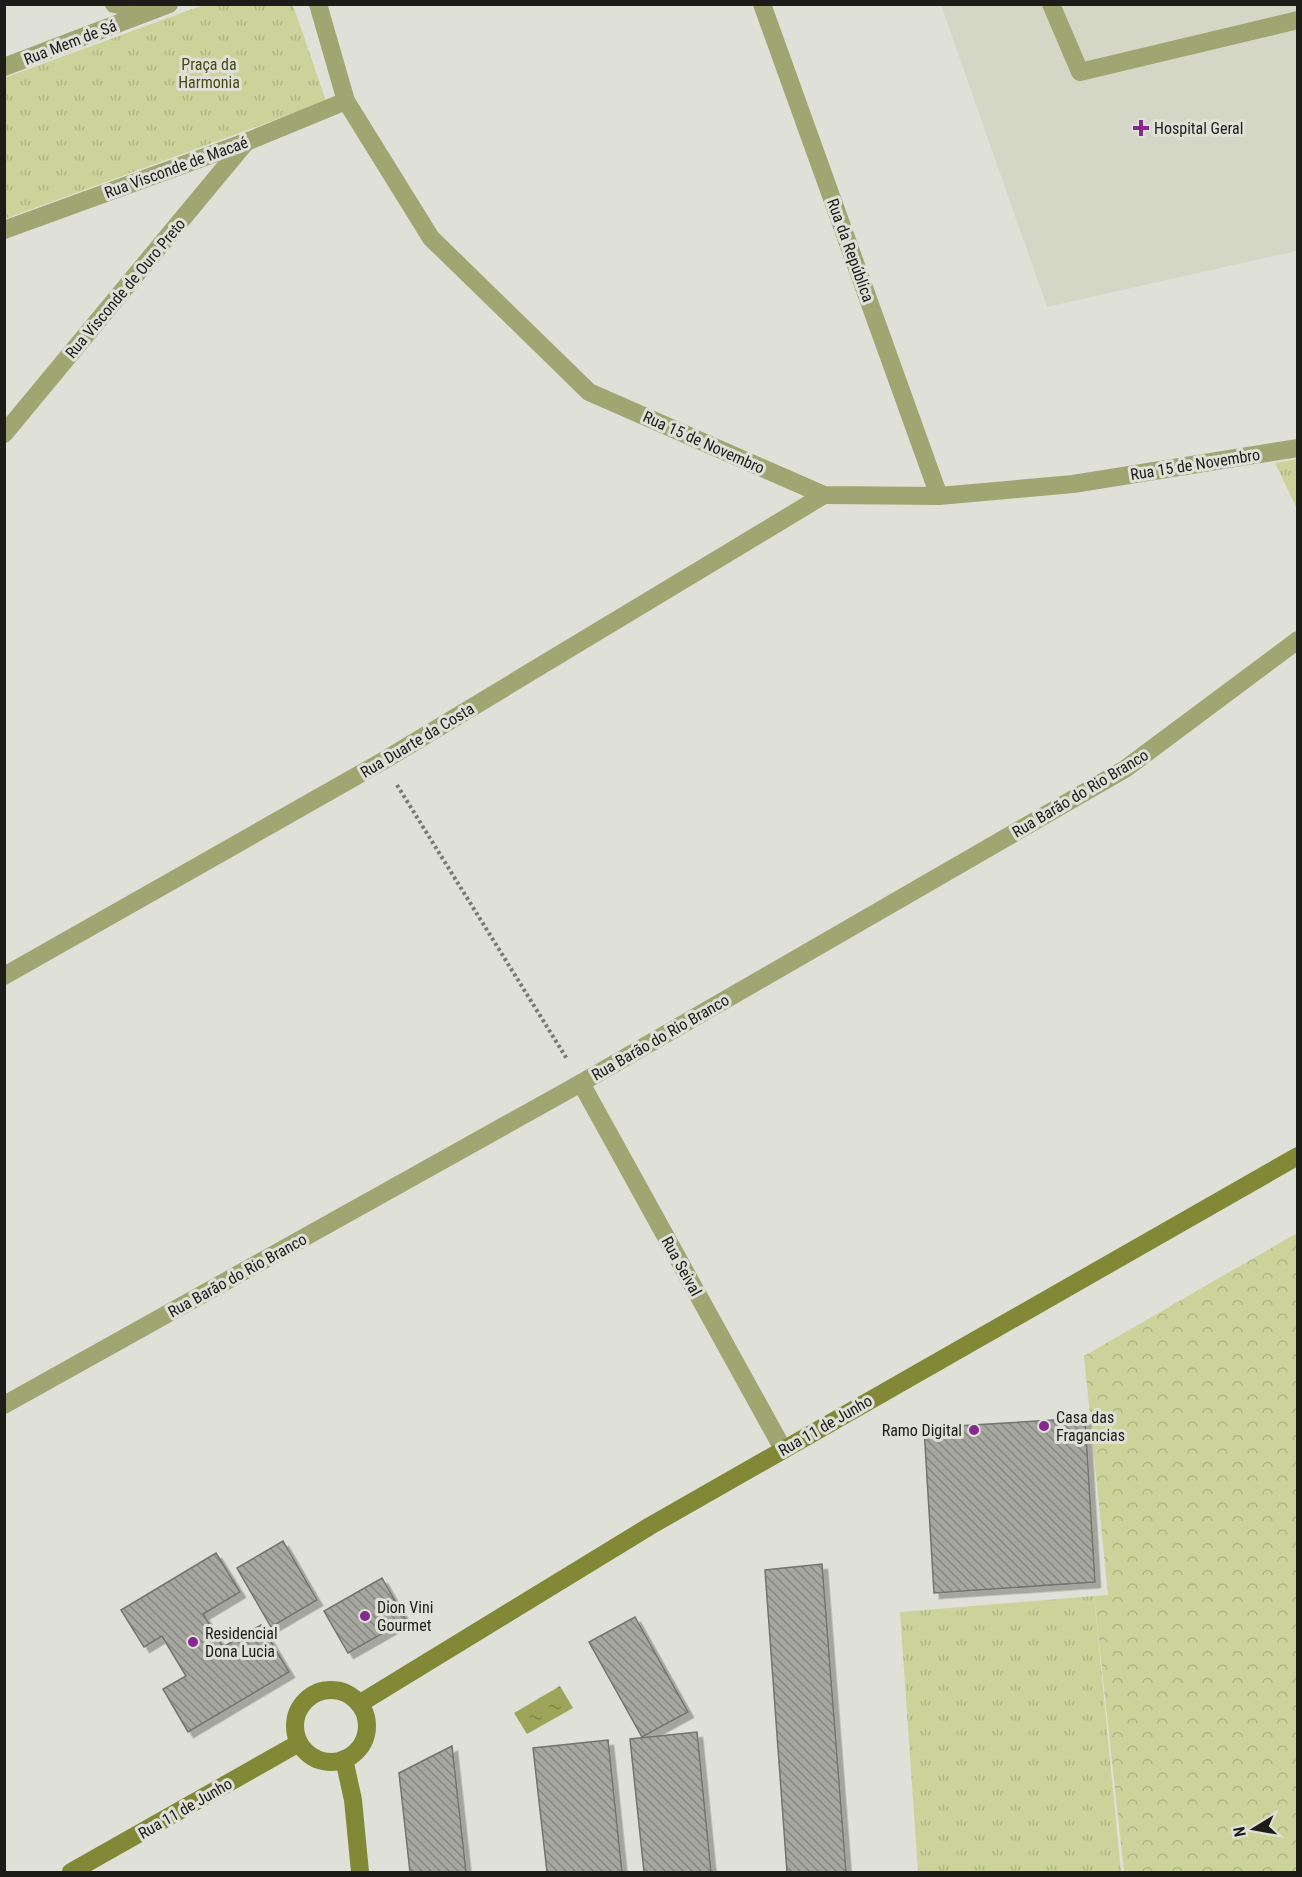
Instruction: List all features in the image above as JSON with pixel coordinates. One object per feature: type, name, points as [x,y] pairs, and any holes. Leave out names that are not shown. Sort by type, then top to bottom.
[{"type":"street","points":[[114,4],[149,12]]},
{"type":"street","name":"Rua Mem de Sá","points":[[4,67],[169,4]]},
{"type":"street","name":"Rua 15 de Novembro","points":[[318,4],[346,101],[431,238],[590,392],[824,495],[939,496],[1073,484],[1298,448]]},
{"type":"street","name":"Rua da República","points":[[762,4],[939,496]]},
{"type":"street","points":[[1051,4],[1080,72],[1298,20]]},
{"type":"street","name":"Rua Visconde de Macaé","points":[[4,230],[246,142],[346,101]]},
{"type":"street","name":"Rua Visconde de Ouro Preto","points":[[4,434],[246,142]]},
{"type":"street","name":"Rua Duarte da Costa","points":[[4,976],[382,761],[824,495]]},
{"type":"street","name":"Rua Barão do Rio Branco","points":[[4,1405],[581,1083],[1125,769],[1298,640]]},
{"type":"street","name":"Rua Seival","points":[[581,1083],[783,1449]]},
{"type":"street","name":"Rua 11 de Junho","points":[[359,1704],[650,1526],[1298,1156]]},
{"type":"street","points":[[332,1689],[353,1697],[359,1704],[366,1718],[367,1730],[356,1751],[344,1760],[322,1762],[311,1757],[300,1743],[294,1727],[301,1704],[320,1691],[332,1689]]},
{"type":"street","name":"Rua 11 de Junho","points":[[71,1872],[300,1743]]},
{"type":"street","points":[[344,1760],[353,1800],[360,1872]]},
{"type":"path","points":[[382,761],[581,1083]]},
{"type":"shaded area","name":"Hospital Geral","points":[[941,5],[1297,5],[1297,251],[1047,307]]},
{"type":"green space","name":"Praça da Harmonia","points":[[203,5],[293,5],[326,101],[5,219],[4,78]]},
{"type":"green space","points":[[1298,459],[1297,509],[1275,463]]},
{"type":"green space","points":[[1297,1233],[1297,1872],[1124,1872],[1094,1596],[1108,1595],[1084,1356]]},
{"type":"green space","points":[[1094,1596],[1121,1872],[918,1872],[900,1612]]},
{"type":"water","points":[[560,1686],[573,1708],[527,1734],[514,1713]]},
{"type":"building","points":[[1085,1418],[1095,1582],[934,1593],[924,1428]]},
{"type":"building","points":[[283,1541],[317,1600],[271,1627],[237,1568]]},
{"type":"building","name":"Residencial Dona Lucia","points":[[216,1553],[240,1592],[203,1614],[223,1647],[261,1625],[289,1672],[188,1732],[163,1689],[186,1676],[162,1636],[144,1647],[121,1610]]},
{"type":"building","points":[[822,1564],[846,1872],[787,1872],[765,1570]]},
{"type":"building","name":"Dion Vini Gourmet","points":[[382,1578],[406,1620],[348,1653],[324,1611]]},
{"type":"building","points":[[635,1617],[688,1712],[642,1737],[589,1642]]},
{"type":"building","points":[[697,1732],[711,1872],[644,1872],[630,1739]]},
{"type":"building","points":[[608,1740],[622,1872],[547,1872],[533,1748]]},
{"type":"building","points":[[452,1746],[466,1872],[410,1872],[399,1773]]},
{"type":"place","name":"Hospital Geral","points":[[1141,128]]},
{"type":"place","name":"Casa das Fragancias","points":[[1044,1426]]},
{"type":"place","name":"Ramo Digital","points":[[974,1430]]},
{"type":"place","name":"Dion Vini Gourmet","points":[[365,1616]]},
{"type":"place","name":"Residencial Dona Lucia","points":[[193,1642]]}]
